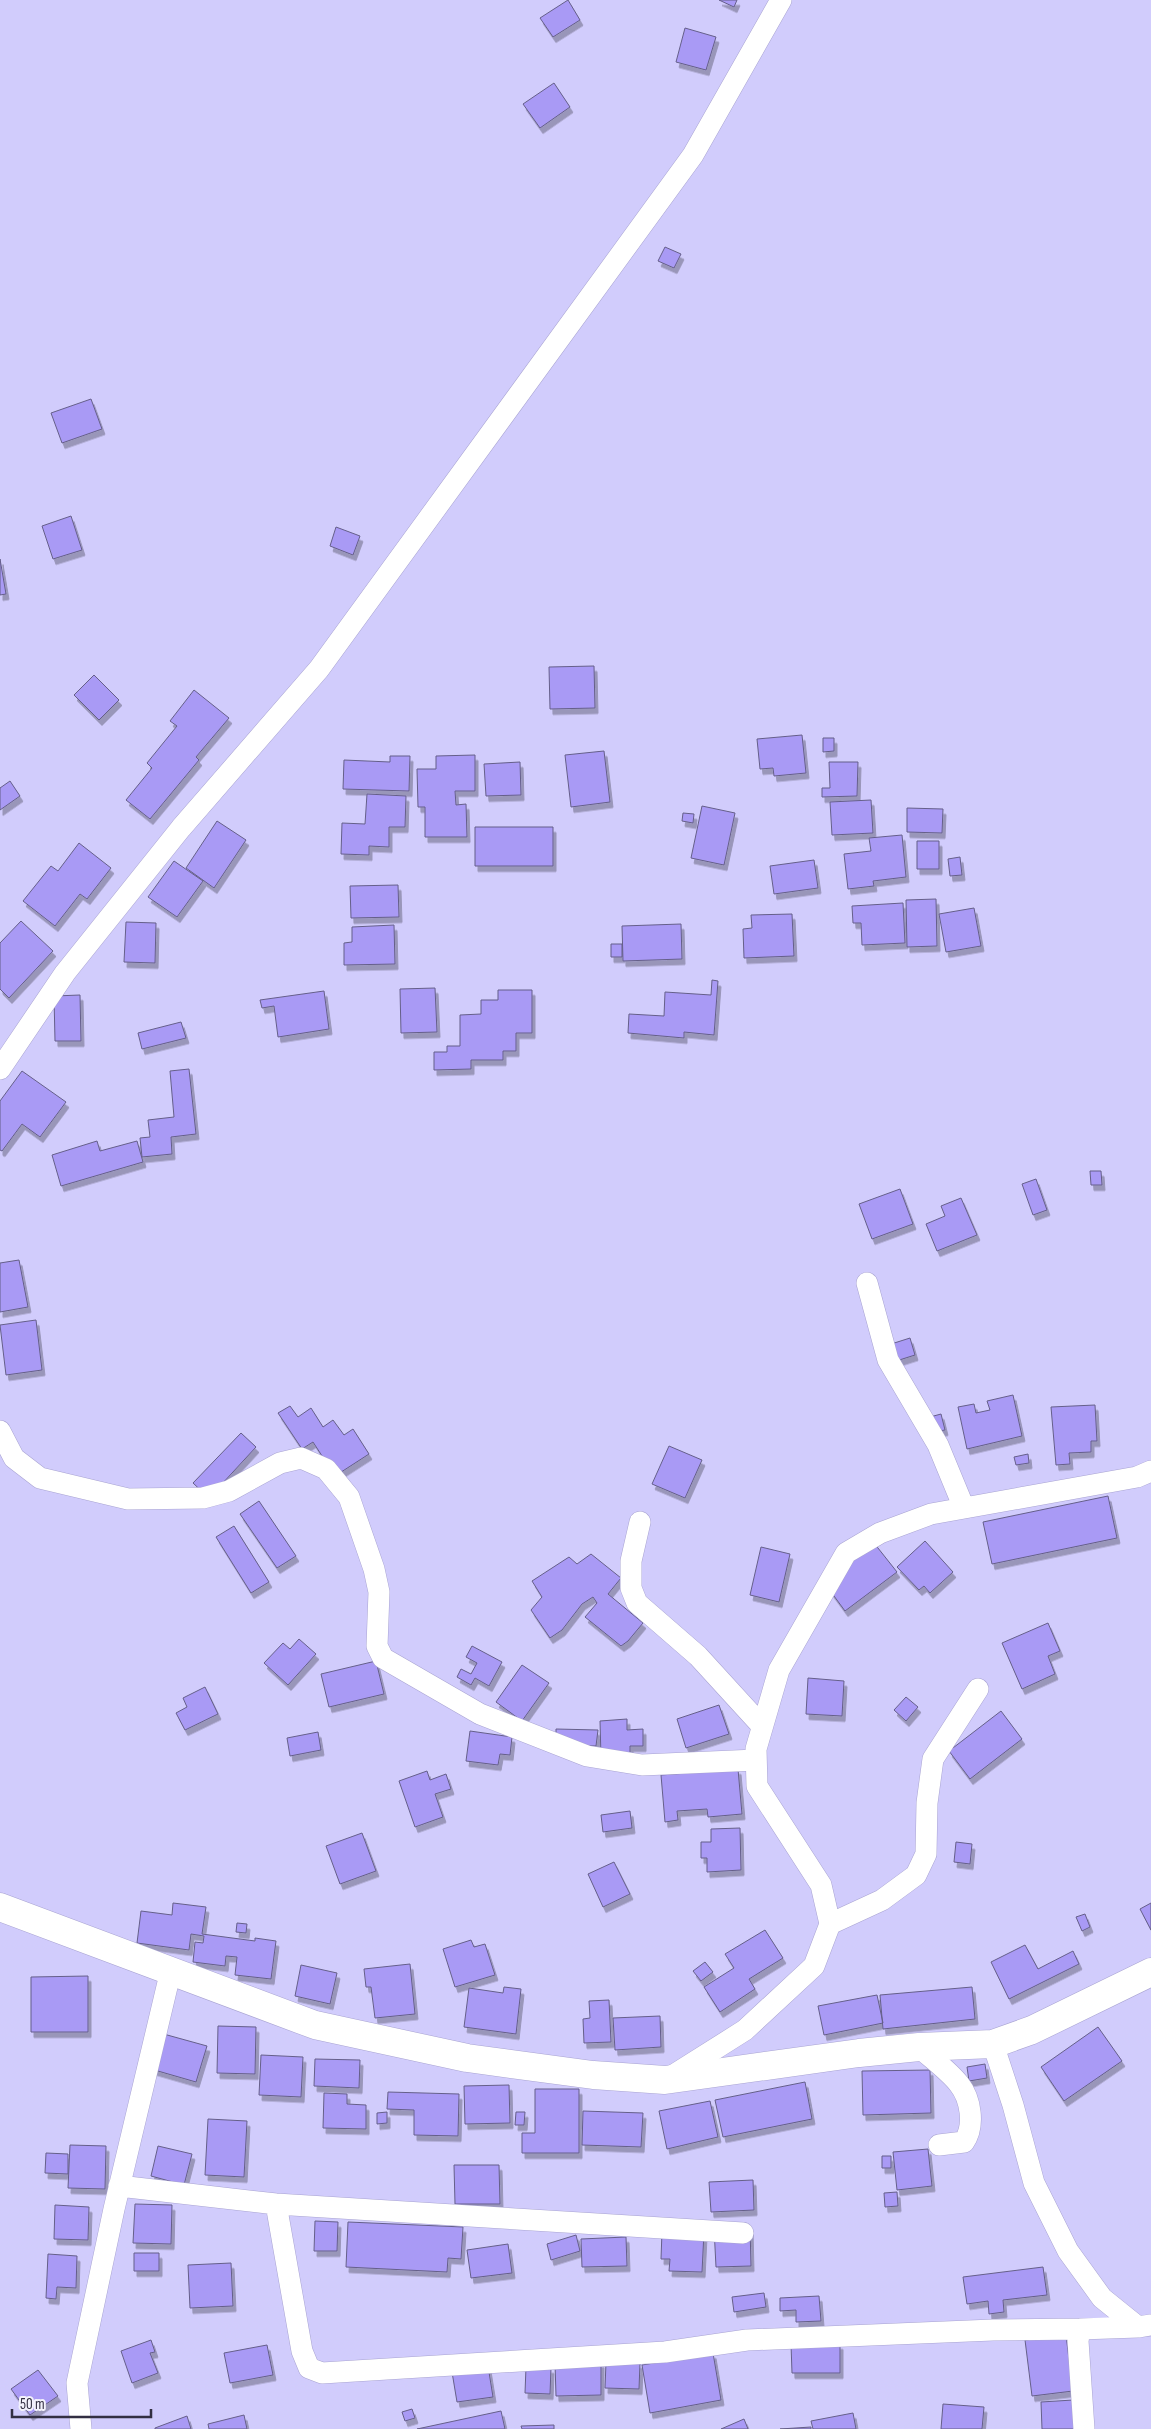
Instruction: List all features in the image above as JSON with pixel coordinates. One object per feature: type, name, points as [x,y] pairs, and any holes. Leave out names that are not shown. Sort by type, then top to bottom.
[{"type":"main road","points":[[0,1907],[315,2025],[467,2058],[593,2075],[665,2080],[919,2046],[993,2044],[1032,2030],[1151,1972]]},
{"type":"street","points":[[0,1069],[71,965],[180,828],[319,669],[694,155],[781,0]]},
{"type":"street","points":[[867,1283],[888,1360],[938,1445],[964,1508]]},
{"type":"street","points":[[0,1431],[14,1458],[40,1478],[128,1499],[203,1498],[229,1491],[280,1463],[302,1458],[326,1469],[349,1497],[379,1592],[377,1646],[383,1658],[480,1714],[587,1756],[642,1765],[756,1760]]},
{"type":"street","points":[[665,2080],[745,2030],[814,1966],[830,1924],[821,1885],[757,1786],[756,1748],[778,1670],[846,1554],[880,1534],[931,1514],[1137,1477],[1151,1470]]},
{"type":"street","points":[[640,1522],[631,1561],[631,1588],[637,1603],[698,1656],[762,1726]]},
{"type":"street","points":[[830,1924],[882,1900],[916,1875],[926,1854],[926,1803],[933,1759],[978,1689]]},
{"type":"street","points":[[81,2429],[77,2383],[119,2186],[171,1970]]},
{"type":"street","points":[[993,2044],[1013,2105],[1034,2183],[1068,2251],[1102,2298],[1144,2326]]},
{"type":"street","points":[[919,2046],[959,2083],[968,2100],[970,2134],[964,2142],[939,2145]]},
{"type":"street","points":[[119,2186],[276,2204],[743,2233]]},
{"type":"street","points":[[276,2204],[302,2351],[309,2368],[322,2373],[665,2352],[747,2340],[993,2330],[1080,2330],[1144,2326]]},
{"type":"street","points":[[1080,2330],[1078,2342],[1084,2429]]},
{"type":"building","points":[[568,0],[580,20],[553,37],[540,18]]},
{"type":"building","points":[[719,0],[737,0],[734,7]]},
{"type":"building","points":[[685,28],[716,37],[706,70],[676,62]]},
{"type":"building","points":[[554,83],[570,107],[540,128],[523,104]]},
{"type":"building","points":[[665,247],[681,254],[674,268],[658,261]]},
{"type":"building","points":[[91,399],[102,429],[62,443],[51,413]]},
{"type":"building","points":[[71,516],[82,550],[53,559],[42,526]]},
{"type":"building","points":[[336,527],[360,536],[353,555],[330,546]]},
{"type":"building","points":[[0,559],[6,594],[0,595]]},
{"type":"building","points":[[594,666],[595,708],[550,709],[549,667]]},
{"type":"building","points":[[94,675],[119,700],[99,720],[74,695]]},
{"type":"building","points":[[194,690],[229,718],[196,757],[199,760],[150,819],[126,800],[152,768],[147,763],[177,726],[170,721]]},
{"type":"building","points":[[802,735],[806,773],[774,776],[773,768],[760,769],[757,739]]},
{"type":"building","points":[[823,738],[834,738],[834,751],[823,752]]},
{"type":"building","points":[[604,751],[610,802],[571,807],[565,755]]},
{"type":"building","points":[[475,755],[475,791],[455,791],[456,805],[466,804],[467,837],[425,837],[425,807],[418,807],[417,769],[436,769],[436,756]]},
{"type":"building","points":[[390,756],[410,756],[409,791],[343,789],[344,760],[390,762]]},
{"type":"building","points":[[520,762],[521,795],[486,796],[484,764]]},
{"type":"building","points":[[829,762],[858,762],[857,796],[822,797],[822,788],[830,788]]},
{"type":"building","points":[[10,781],[20,796],[0,810],[0,788]]},
{"type":"building","points":[[367,794],[406,796],[405,827],[389,827],[389,847],[369,846],[369,855],[341,854],[342,823],[365,824]]},
{"type":"building","points":[[871,800],[873,833],[832,835],[830,802]]},
{"type":"building","points":[[702,806],[735,813],[724,865],[691,858]]},
{"type":"building","points":[[907,808],[943,809],[942,833],[907,832]]},
{"type":"building","points":[[683,813],[694,814],[693,823],[682,821]]},
{"type":"building","points":[[217,821],[246,840],[214,888],[186,868]]},
{"type":"building","points":[[475,827],[553,827],[553,866],[475,866]]},
{"type":"building","points":[[902,835],[906,877],[873,881],[874,886],[848,889],[844,854],[871,851],[869,838]]},
{"type":"building","points":[[917,841],[939,841],[939,869],[917,869]]},
{"type":"building","points":[[79,843],[111,868],[87,899],[80,894],[55,926],[23,901],[51,866],[58,871]]},
{"type":"building","points":[[960,857],[962,875],[950,876],[948,859]]},
{"type":"building","points":[[814,860],[818,888],[774,894],[770,866]]},
{"type":"building","points":[[174,861],[203,881],[177,917],[148,897]]},
{"type":"building","points":[[398,885],[399,917],[351,918],[350,886]]},
{"type":"building","points":[[936,899],[937,946],[907,947],[906,900]]},
{"type":"building","points":[[903,903],[905,943],[862,945],[861,923],[853,923],[852,906]]},
{"type":"building","points":[[974,908],[981,946],[946,952],[939,914]]},
{"type":"building","points":[[792,914],[794,956],[744,958],[743,929],[752,928],[751,915]]},
{"type":"building","points":[[21,921],[53,951],[9,998],[0,989],[0,943]]},
{"type":"building","points":[[126,922],[156,923],[155,963],[124,962]]},
{"type":"building","points":[[681,924],[682,959],[623,961],[622,926]]},
{"type":"building","points":[[394,925],[395,964],[344,965],[344,943],[352,942],[352,927]]},
{"type":"building","points":[[611,944],[622,944],[622,957],[611,957]]},
{"type":"building","points":[[712,980],[718,981],[714,1035],[684,1032],[684,1038],[628,1033],[629,1014],[664,1016],[665,992],[711,995]]},
{"type":"building","points":[[435,988],[437,1032],[401,1033],[400,989]]},
{"type":"building","points":[[498,990],[532,990],[532,1033],[516,1033],[516,1051],[503,1051],[503,1060],[471,1060],[471,1069],[434,1070],[434,1052],[447,1052],[447,1046],[460,1046],[460,1015],[481,1014],[481,1000],[498,1000]]},
{"type":"building","points":[[324,991],[329,1029],[278,1037],[274,1006],[262,1008],[260,1000]]},
{"type":"building","points":[[80,995],[81,1041],[55,1041],[54,996]]},
{"type":"building","points":[[181,1022],[186,1038],[142,1049],[138,1033]]},
{"type":"building","points":[[189,1069],[196,1134],[171,1137],[172,1154],[142,1157],[140,1138],[150,1137],[148,1120],[174,1117],[170,1071]]},
{"type":"building","points":[[22,1071],[66,1102],[40,1137],[22,1124],[2,1151],[0,1150],[0,1101]]},
{"type":"building","points":[[97,1141],[100,1151],[137,1141],[143,1162],[61,1186],[52,1155]]},
{"type":"building","points":[[1090,1171],[1101,1171],[1102,1185],[1091,1185]]},
{"type":"building","points":[[1036,1179],[1047,1210],[1033,1215],[1022,1184]]},
{"type":"building","points":[[900,1189],[913,1224],[872,1239],[859,1204]]},
{"type":"building","points":[[961,1198],[977,1235],[937,1251],[926,1224],[945,1216],[941,1206]]},
{"type":"building","points":[[19,1260],[28,1307],[0,1312],[0,1263]]},
{"type":"building","points":[[36,1320],[42,1370],[6,1375],[0,1325]]},
{"type":"building","points":[[910,1338],[915,1355],[893,1362],[888,1345]]},
{"type":"building","points":[[1013,1395],[1022,1436],[967,1449],[958,1407],[974,1404],[976,1413],[990,1410],[987,1401]]},
{"type":"building","points":[[1095,1405],[1097,1441],[1091,1441],[1091,1452],[1069,1453],[1070,1464],[1056,1465],[1051,1407]]},
{"type":"building","points":[[290,1406],[298,1417],[311,1408],[323,1427],[333,1420],[344,1435],[353,1429],[369,1454],[335,1476],[313,1442],[302,1449],[278,1413]]},
{"type":"building","points":[[941,1414],[945,1430],[933,1432],[930,1417]]},
{"type":"building","points":[[241,1433],[256,1447],[209,1498],[193,1483]]},
{"type":"building","points":[[669,1446],[702,1460],[685,1498],[652,1484]]},
{"type":"building","points":[[1028,1454],[1029,1463],[1016,1465],[1014,1457]]},
{"type":"building","points":[[1108,1496],[1117,1538],[992,1564],[983,1522]]},
{"type":"building","points":[[259,1501],[296,1556],[277,1568],[240,1514]]},
{"type":"building","points":[[234,1526],[269,1582],[251,1593],[216,1537]]},
{"type":"building","points":[[925,1541],[953,1572],[930,1593],[924,1586],[919,1590],[897,1567]]},
{"type":"building","points":[[874,1543],[897,1572],[845,1611],[823,1581]]},
{"type":"building","points":[[761,1547],[790,1554],[779,1602],[750,1595]]},
{"type":"building","points":[[591,1554],[621,1578],[608,1594],[643,1623],[628,1641],[621,1646],[585,1617],[597,1603],[593,1597],[582,1604],[562,1630],[550,1638],[531,1610],[542,1597],[532,1581],[569,1557],[577,1564]]},
{"type":"building","points":[[1048,1623],[1060,1651],[1048,1656],[1055,1674],[1022,1689],[1002,1643]]},
{"type":"building","points":[[299,1639],[316,1654],[288,1685],[264,1663],[283,1643],[290,1649]]},
{"type":"building","points":[[472,1646],[502,1662],[489,1686],[475,1678],[471,1685],[457,1677],[461,1669],[471,1674],[477,1663],[466,1657]]},
{"type":"building","points":[[376,1661],[384,1694],[329,1707],[321,1674]]},
{"type":"building","points":[[522,1665],[549,1683],[522,1721],[496,1702]]},
{"type":"building","points":[[808,1678],[844,1681],[842,1716],[806,1714]]},
{"type":"building","points":[[205,1687],[218,1714],[185,1730],[176,1713],[187,1707],[183,1698]]},
{"type":"building","points":[[906,1697],[918,1707],[906,1721],[894,1710]]},
{"type":"building","points":[[719,1705],[729,1734],[686,1748],[677,1719]]},
{"type":"building","points":[[1001,1711],[1022,1739],[970,1779],[949,1751]]},
{"type":"building","points":[[627,1719],[627,1730],[643,1729],[643,1746],[630,1746],[630,1757],[601,1758],[600,1721]]},
{"type":"building","points":[[556,1729],[598,1730],[596,1746],[556,1745]]},
{"type":"building","points":[[470,1731],[512,1737],[510,1755],[500,1754],[498,1765],[466,1761]]},
{"type":"building","points":[[318,1732],[321,1750],[290,1756],[287,1738]]},
{"type":"building","points":[[738,1769],[742,1814],[708,1817],[707,1809],[677,1811],[678,1820],[665,1822],[661,1775]]},
{"type":"building","points":[[427,1771],[430,1780],[446,1774],[451,1789],[435,1794],[443,1817],[415,1827],[399,1781]]},
{"type":"building","points":[[630,1811],[632,1828],[603,1832],[601,1815]]},
{"type":"building","points":[[740,1828],[741,1870],[707,1872],[707,1858],[701,1858],[701,1842],[711,1842],[711,1829]]},
{"type":"building","points":[[362,1833],[376,1871],[340,1884],[326,1846]]},
{"type":"building","points":[[956,1842],[972,1844],[970,1864],[954,1862]]},
{"type":"building","points":[[614,1862],[630,1894],[603,1907],[588,1874]]},
{"type":"building","points":[[173,1903],[206,1907],[202,1934],[255,1941],[255,1938],[276,1941],[271,1979],[235,1975],[237,1957],[226,1956],[225,1966],[193,1962],[195,1942],[203,1943],[204,1936],[191,1934],[189,1950],[137,1943],[141,1911],[172,1915]]},
{"type":"building","points":[[1151,1903],[1151,1930],[1140,1909]]},
{"type":"building","points":[[1085,1914],[1090,1927],[1082,1931],[1076,1917]]},
{"type":"building","points":[[237,1923],[247,1924],[246,1933],[236,1932]]},
{"type":"building","points":[[765,1930],[783,1958],[749,1979],[755,1989],[720,2012],[704,1987],[734,1968],[725,1954]]},
{"type":"building","points":[[471,1940],[474,1947],[485,1944],[495,1975],[455,1987],[443,1949]]},
{"type":"building","points":[[1025,1945],[1038,1969],[1073,1951],[1079,1964],[1009,1999],[991,1962]]},
{"type":"building","points":[[705,1962],[713,1972],[701,1981],[693,1971]]},
{"type":"building","points":[[410,1964],[415,2014],[375,2018],[371,1987],[366,1987],[364,1969]]},
{"type":"building","points":[[301,1965],[337,1973],[330,2004],[295,1996]]},
{"type":"building","points":[[88,1976],[88,2032],[31,2032],[31,1977]]},
{"type":"building","points":[[504,1987],[521,1989],[516,2034],[464,2027],[469,1988],[503,1993]]},
{"type":"building","points":[[972,1987],[975,2019],[883,2029],[880,1995]]},
{"type":"building","points":[[877,1995],[883,2023],[824,2035],[818,2006]]},
{"type":"building","points":[[609,2000],[611,2042],[584,2043],[583,2019],[590,2018],[589,2001]]},
{"type":"building","points":[[660,2016],[661,2047],[615,2050],[613,2018]]},
{"type":"building","points":[[218,2026],[256,2027],[255,2074],[217,2073]]},
{"type":"building","points":[[1098,2027],[1122,2061],[1064,2101],[1041,2067]]},
{"type":"building","points":[[160,2033],[207,2046],[196,2082],[151,2069]]},
{"type":"building","points":[[261,2055],[303,2057],[301,2097],[259,2095]]},
{"type":"building","points":[[315,2059],[360,2060],[359,2088],[314,2086]]},
{"type":"building","points":[[985,2064],[987,2078],[969,2081],[967,2067]]},
{"type":"building","points":[[930,2070],[931,2113],[863,2115],[862,2071]]},
{"type":"building","points":[[805,2082],[812,2119],[723,2137],[715,2100]]},
{"type":"building","points":[[509,2085],[510,2123],[465,2124],[464,2086]]},
{"type":"building","points":[[535,2089],[579,2089],[579,2153],[522,2153],[522,2133],[535,2133]]},
{"type":"building","points":[[388,2092],[459,2094],[458,2136],[414,2135],[414,2110],[387,2109]]},
{"type":"building","points":[[324,2093],[347,2094],[347,2104],[366,2105],[366,2129],[323,2128]]},
{"type":"building","points":[[710,2101],[718,2137],[667,2149],[659,2111]]},
{"type":"building","points":[[583,2111],[643,2113],[641,2147],[582,2145]]},
{"type":"building","points":[[387,2112],[387,2123],[377,2124],[377,2113]]},
{"type":"building","points":[[516,2112],[525,2112],[524,2125],[515,2125]]},
{"type":"building","points":[[208,2119],[247,2121],[244,2177],[205,2175]]},
{"type":"building","points":[[70,2145],[106,2146],[105,2189],[68,2188]]},
{"type":"building","points":[[158,2146],[192,2154],[184,2185],[151,2176]]},
{"type":"building","points":[[928,2149],[932,2186],[897,2190],[893,2152]]},
{"type":"building","points":[[46,2153],[68,2154],[68,2174],[45,2173]]},
{"type":"building","points":[[882,2156],[891,2156],[891,2168],[882,2168]]},
{"type":"building","points":[[454,2165],[499,2165],[500,2204],[455,2204]]},
{"type":"building","points":[[753,2180],[754,2210],[711,2212],[709,2182]]},
{"type":"building","points":[[897,2192],[898,2206],[885,2207],[884,2193]]},
{"type":"building","points":[[135,2204],[172,2205],[171,2244],[133,2243]]},
{"type":"building","points":[[55,2205],[89,2207],[88,2240],[54,2239]]},
{"type":"building","points":[[315,2221],[338,2222],[337,2251],[314,2251]]},
{"type":"building","points":[[348,2222],[463,2227],[461,2259],[448,2258],[447,2272],[346,2267]]},
{"type":"building","points":[[750,2226],[751,2266],[716,2267],[714,2228]]},
{"type":"building","points":[[662,2231],[704,2232],[702,2272],[669,2271],[670,2259],[661,2259]]},
{"type":"building","points":[[576,2235],[580,2251],[551,2260],[547,2244]]},
{"type":"building","points":[[626,2237],[627,2266],[582,2267],[581,2239]]},
{"type":"building","points":[[508,2244],[512,2273],[471,2278],[467,2250]]},
{"type":"building","points":[[134,2253],[159,2253],[159,2271],[134,2271]]},
{"type":"building","points":[[48,2254],[77,2256],[76,2288],[57,2287],[56,2299],[46,2298]]},
{"type":"building","points":[[231,2263],[233,2306],[190,2308],[188,2265]]},
{"type":"building","points":[[1043,2267],[1047,2295],[1003,2300],[1004,2312],[989,2314],[988,2301],[967,2304],[963,2277]]},
{"type":"building","points":[[764,2293],[766,2307],[734,2312],[732,2297]]},
{"type":"building","points":[[819,2296],[821,2321],[796,2322],[796,2310],[780,2311],[780,2298]]},
{"type":"building","points":[[1066,2335],[1073,2391],[1032,2396],[1025,2340]]},
{"type":"building","points":[[151,2340],[155,2352],[150,2353],[158,2373],[132,2383],[121,2351]]},
{"type":"building","points":[[791,2344],[840,2344],[840,2373],[792,2373]]},
{"type":"building","points":[[267,2345],[273,2375],[230,2383],[224,2353]]},
{"type":"building","points":[[713,2353],[721,2400],[650,2413],[642,2365]]},
{"type":"building","points":[[601,2362],[601,2395],[556,2396],[555,2363]]},
{"type":"building","points":[[606,2362],[640,2363],[639,2389],[605,2388]]},
{"type":"building","points":[[488,2366],[493,2397],[457,2402],[452,2372]]},
{"type":"building","points":[[526,2367],[551,2368],[550,2394],[525,2393]]},
{"type":"building","points":[[38,2370],[58,2396],[30,2415],[11,2389]]},
{"type":"building","points":[[1073,2400],[1075,2429],[1042,2429],[1041,2402]]},
{"type":"building","points":[[943,2404],[984,2407],[982,2429],[941,2429]]},
{"type":"building","points":[[412,2409],[415,2418],[405,2421],[402,2412]]},
{"type":"building","points":[[501,2411],[505,2429],[417,2429]]},
{"type":"building","points":[[853,2413],[856,2429],[813,2429],[811,2421]]},
{"type":"building","points":[[244,2415],[247,2429],[209,2429],[208,2424]]},
{"type":"building","points":[[187,2416],[191,2429],[155,2429],[155,2428]]},
{"type":"building","points":[[744,2419],[748,2429],[721,2429]]},
{"type":"building","points":[[554,2425],[554,2429],[522,2429],[521,2426]]},
{"type":"building","points":[[811,2427],[811,2429],[780,2429]]}]
